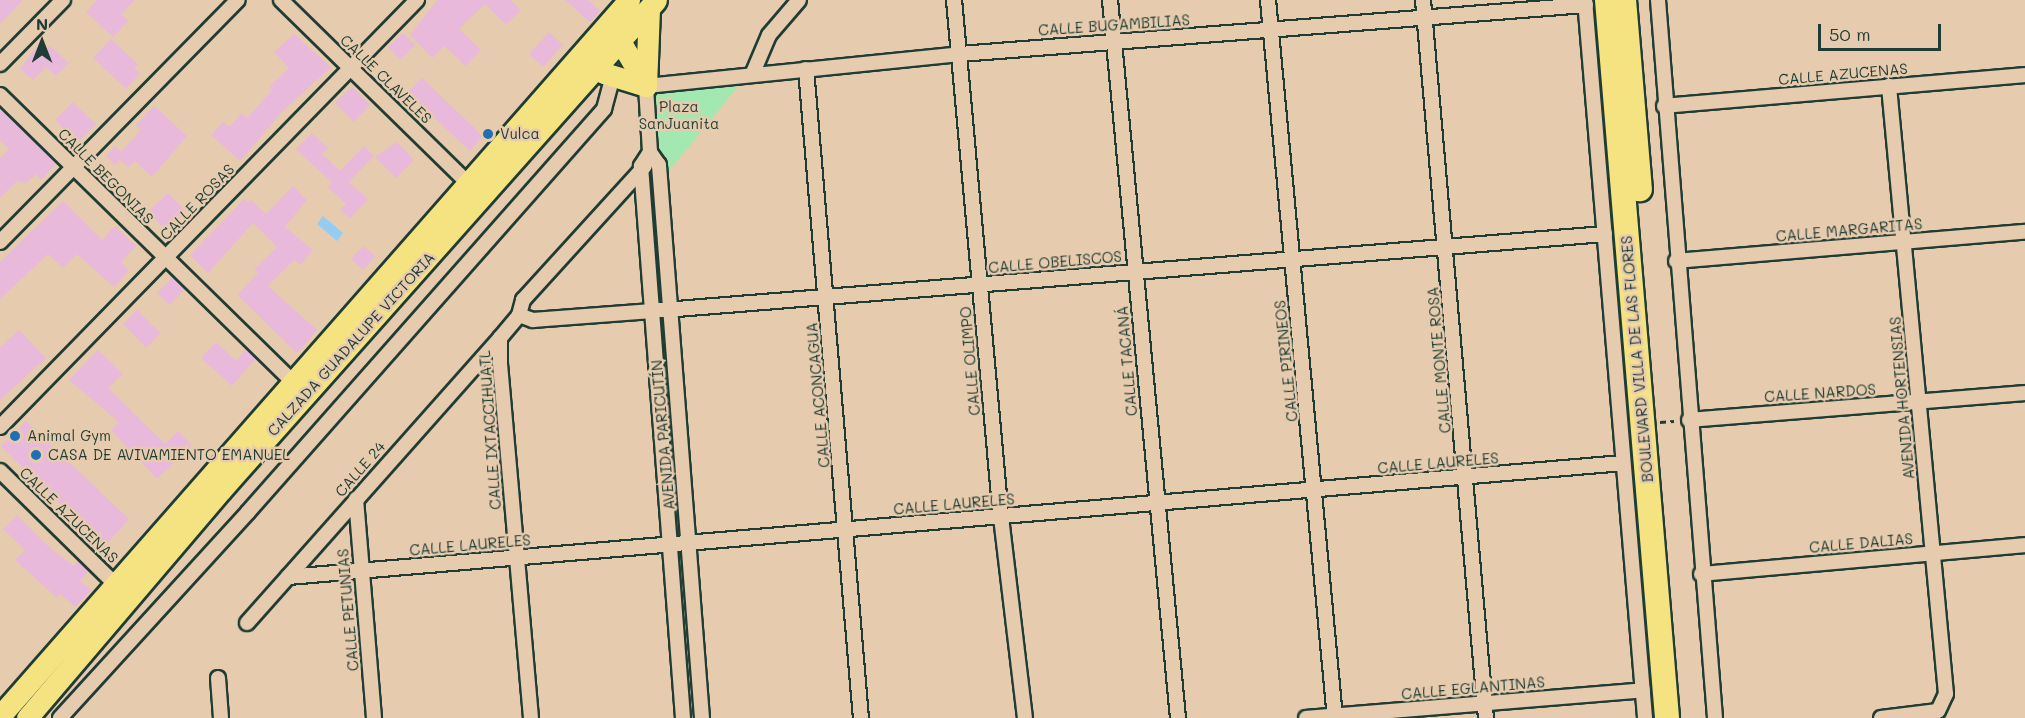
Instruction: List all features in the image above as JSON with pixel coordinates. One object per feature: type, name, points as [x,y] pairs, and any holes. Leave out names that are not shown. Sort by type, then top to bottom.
[{"type":"highway","name":"BOULEVARD VILLA DE LAS FLORES","points":[[1624,0],[1683,718]]},
{"type":"highway","name":"BOULEVARD VILLA DE LAS FLORES","points":[[1593,2],[1667,718]]},
{"type":"main road","name":"CALZADA GUADALUPE VICTORIA","points":[[27,718],[585,70],[612,34],[629,0]]},
{"type":"main road","name":"CALZADA GUADALUPE VICTORIA","points":[[612,34],[653,4]]},
{"type":"main road","points":[[646,86],[653,4]]},
{"type":"main road","points":[[612,34],[646,86]]},
{"type":"main road","name":"CALZADA GUADALUPE VICTORIA","points":[[0,716],[114,583],[468,183],[585,70]]},
{"type":"main road","points":[[585,70],[646,86]]},
{"type":"main road","points":[[585,70],[610,86],[646,86]]},
{"type":"street","points":[[0,64],[63,0]]},
{"type":"street","points":[[0,242],[237,0]]},
{"type":"street","name":"CALLE CLAVELES","points":[[281,0],[468,183]]},
{"type":"street","name":"CALLE ROSAS","points":[[0,427],[417,0]]},
{"type":"street","points":[[752,75],[769,35],[799,0]]},
{"type":"street","name":"CALLE OLIMPO","points":[[954,0],[1001,517],[1025,718]]},
{"type":"street","name":"CALLE TACANÁ","points":[[1110,0],[1178,718]]},
{"type":"street","name":"CALLE PIRINEOS","points":[[1268,0],[1316,490],[1335,717]]},
{"type":"street","name":"CALLE MONTE ROSA","points":[[1423,0],[1486,718]]},
{"type":"street","points":[[1658,0],[1676,261],[1715,718]]},
{"type":"street","points":[[1593,2],[1605,234],[1645,718]]},
{"type":"street","name":"CALLE BUGAMBILIAS","points":[[646,86],[960,54],[1425,18],[1593,2]]},
{"type":"street","name":"CALLE ACONCAGUA","points":[[806,69],[861,718]]},
{"type":"street","name":"CALLE AZUCENAS","points":[[1664,106],[2025,75]]},
{"type":"street","points":[[60,718],[604,109],[610,86]]},
{"type":"street","points":[[646,86],[650,152],[659,165]]},
{"type":"street","name":"AVENIDA HORTENSIAS","points":[[1881,718],[1931,714],[1943,706],[1946,694],[1889,86]]},
{"type":"street","name":"CALLE BEGONIAS","points":[[0,94],[292,381]]},
{"type":"street","points":[[515,319],[523,300],[641,166],[650,152]]},
{"type":"street","points":[[641,166],[659,165]]},
{"type":"street","name":"AVENIDA PARICUTÍN","points":[[659,165],[702,718]]},
{"type":"street","name":"AVENIDA PARICUTÍN","points":[[641,166],[683,718]]},
{"type":"street","name":"CALLE MARGARITAS","points":[[1676,261],[2025,232]]},
{"type":"street","name":"CALLE OBELISCOS","points":[[515,319],[533,320],[670,310],[1605,234]]},
{"type":"street","name":"CALLE IXTACCIHUATL","points":[[515,319],[500,338],[531,718]]},
{"type":"street","name":"CALLE 24","points":[[247,623],[500,338]]},
{"type":"street","name":"CALLE NARDOS","points":[[1689,420],[2025,393]]},
{"type":"street","name":"CALLE LAURELES","points":[[288,577],[1623,463]]},
{"type":"street","name":"CALLE AZUCENAS","points":[[0,471],[114,583]]},
{"type":"street","name":"CALLE PETUNIAS","points":[[356,499],[374,718]]},
{"type":"street","name":"CALLE DALIAS","points":[[1701,574],[2025,545]]},
{"type":"street","points":[[218,678],[221,718]]},
{"type":"street","name":"CALLE EGLANTINAS","points":[[1306,718],[1643,690]]},
{"type":"green space","name":"Plaza SanJuanita","points":[[744,79],[664,177],[655,162],[648,87]]},
{"type":"water","points":[[323,216],[343,233],[337,241],[317,224]]},
{"type":"building","points":[[0,0],[23,0],[0,24]]},
{"type":"building","points":[[97,0],[135,0],[121,14],[128,21],[113,37],[86,12]]},
{"type":"building","points":[[437,0],[510,0],[521,10],[506,25],[485,4],[459,29],[481,50],[466,66],[444,46],[432,58],[410,35]]},
{"type":"building","points":[[565,0],[588,0],[600,11],[590,22]]},
{"type":"building","points":[[549,32],[563,45],[543,67],[529,54]]},
{"type":"building","points":[[403,33],[415,45],[400,60],[388,47]]},
{"type":"building","points":[[294,34],[331,67],[282,112],[240,161],[211,135],[223,122],[229,127],[242,113],[247,118],[272,90],[269,87],[289,68],[274,52]]},
{"type":"building","points":[[111,39],[138,64],[134,68],[140,73],[126,89],[93,58]]},
{"type":"building","points":[[39,44],[46,50],[50,46],[69,63],[56,76],[46,67],[33,80],[20,69]]},
{"type":"building","points":[[422,78],[483,136],[470,151],[407,93]]},
{"type":"building","points":[[352,86],[370,105],[354,122],[335,103]]},
{"type":"building","points":[[73,102],[96,124],[78,142],[55,120]]},
{"type":"building","points":[[154,106],[187,136],[152,177],[135,161],[128,167],[120,160],[115,165],[106,156],[115,146],[121,152],[141,130],[136,125]]},
{"type":"building","points":[[0,108],[57,163],[41,180],[36,174],[26,183],[17,181],[0,198],[0,158],[9,149],[0,140]]},
{"type":"building","points":[[312,133],[328,148],[322,154],[340,171],[364,146],[374,156],[349,182],[368,199],[350,219],[340,210],[346,204],[328,187],[332,183],[296,149]]},
{"type":"building","points":[[397,142],[414,160],[396,178],[375,157]]},
{"type":"building","points":[[293,186],[307,200],[285,227],[313,250],[300,265],[294,260],[268,286],[317,330],[297,353],[237,295],[258,273],[254,269],[277,247],[253,223],[208,273],[190,255],[244,199],[248,203],[251,200],[266,214]]},
{"type":"building","points":[[168,193],[186,212],[167,231],[148,212]]},
{"type":"building","points":[[63,201],[102,240],[115,226],[136,246],[121,262],[129,270],[114,287],[77,254],[63,268],[48,254],[0,299],[0,262]]},
{"type":"building","points":[[363,246],[375,256],[363,270],[351,259]]},
{"type":"building","points":[[173,277],[185,289],[170,305],[157,293]]},
{"type":"building","points":[[137,310],[161,333],[146,348],[123,324]]},
{"type":"building","points":[[19,330],[46,358],[0,400],[0,347]]},
{"type":"building","points":[[216,342],[236,361],[246,349],[256,358],[232,386],[201,358]]},
{"type":"building","points":[[98,350],[123,374],[108,388],[165,444],[178,431],[192,445],[157,479],[111,430],[119,422],[69,380]]},
{"type":"building","points":[[26,421],[129,519],[104,547],[1,446]]},
{"type":"building","points":[[17,515],[49,547],[74,566],[78,560],[89,571],[80,581],[91,590],[75,607],[60,594],[57,598],[15,560],[25,550],[3,529]]},
{"type":"place","name":"Vulca","points":[[488,134]]},
{"type":"place","name":"Animal Gym","points":[[15,436]]},
{"type":"place","name":"CASA DE AVIVAMIENTO EMANUEL","points":[[36,455]]}]
